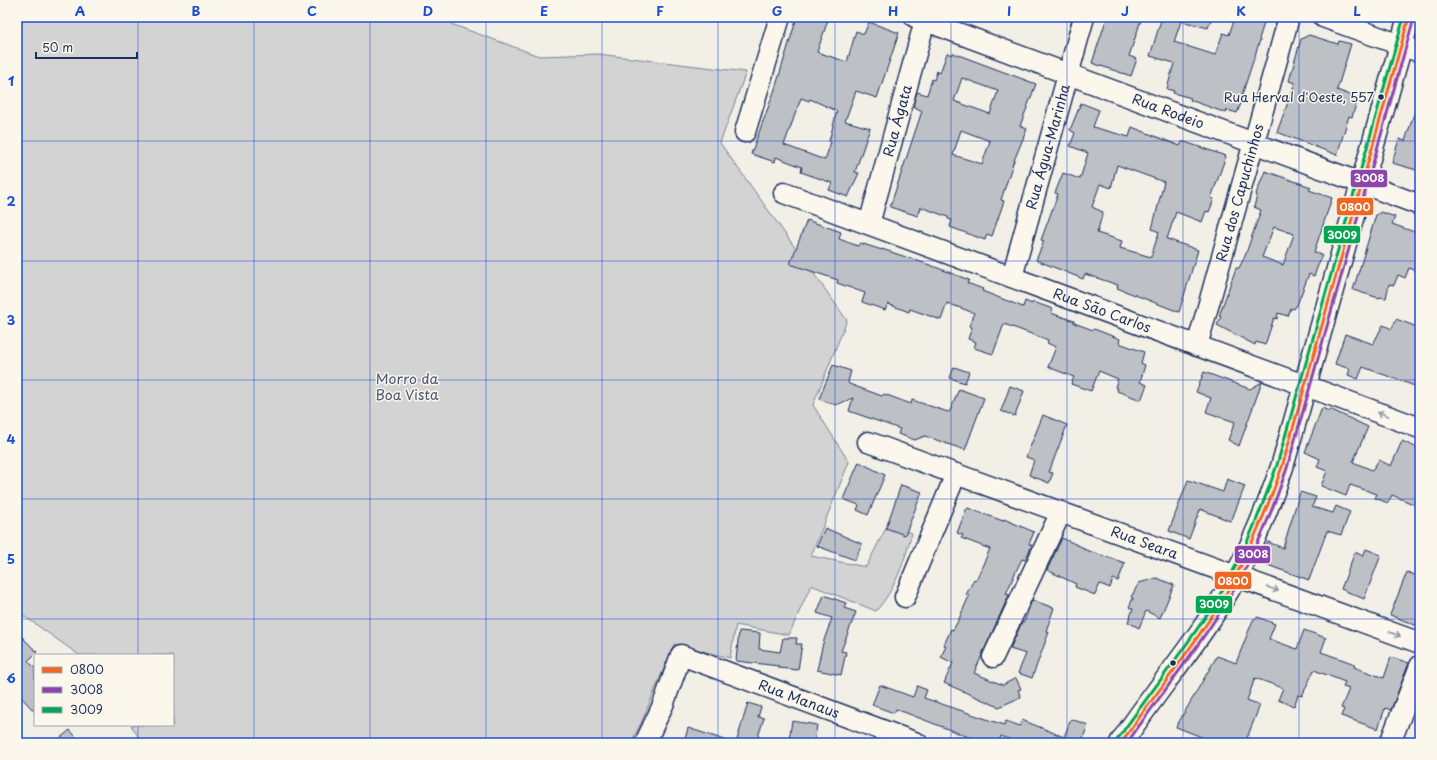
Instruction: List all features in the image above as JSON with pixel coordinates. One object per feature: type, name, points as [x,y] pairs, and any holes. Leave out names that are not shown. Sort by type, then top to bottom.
[{"type":"main road","points":[[1121,743],[1208,621],[1236,576],[1268,507],[1282,467],[1362,183],[1411,48],[1410,17]]},
{"type":"street","points":[[745,132],[780,17]]},
{"type":"street","name":"Rua Água-Marinha","points":[[1012,277],[1084,17]]},
{"type":"street","name":"Rua dos Capuchinhos","points":[[1197,346],[1289,17]]},
{"type":"street","points":[[1323,17],[1411,48]]},
{"type":"street","name":"Rua Rodeio","points":[[922,18],[1420,205]]},
{"type":"street","name":"Rua Ágata","points":[[869,224],[922,18]]},
{"type":"street","name":"Rua São Carlos","points":[[784,193],[1420,428]]},
{"type":"street","name":"Rua Seara","points":[[868,442],[1420,643]]},
{"type":"street","points":[[905,597],[956,474]]},
{"type":"street","points":[[993,657],[1061,512]]},
{"type":"street","name":"Rua Manaus","points":[[645,743],[663,705],[680,655],[917,743]]},
{"type":"street","points":[[1390,743],[1420,666]]},
{"type":"green space","name":"Morro da Boa Vista","points":[[17,17],[449,17],[451,24],[539,56],[598,54],[746,72],[720,143],[847,320],[813,405],[849,462],[811,556],[866,567],[887,526],[912,533],[906,554],[894,584],[876,611],[811,585],[789,635],[736,625],[730,658],[674,644],[642,721],[631,743],[142,743],[132,726],[174,726],[174,654],[78,654],[17,611]]},
{"type":"building","points":[[797,17],[829,17],[817,52],[847,62],[856,31],[864,34],[869,22],[899,33],[877,98],[856,91],[845,121],[870,128],[855,172],[859,173],[848,197],[829,190],[832,183],[801,172],[802,167],[776,157],[775,162],[751,154],[775,89]],"holes":[[[801,98],[809,101],[810,99],[837,111],[829,141],[831,142],[825,160],[784,145]]]},
{"type":"building","points":[[1107,17],[1142,17],[1129,56],[1137,59],[1131,76],[1092,63]]},
{"type":"building","points":[[1162,17],[1212,17],[1208,28],[1181,21],[1174,42],[1215,55],[1223,33],[1229,35],[1235,17],[1266,17],[1242,95],[1244,96],[1237,113],[1227,110],[1226,113],[1190,100],[1191,98],[1173,93],[1174,91],[1167,89],[1174,63],[1150,56]]},
{"type":"building","points":[[1309,35],[1338,44],[1339,41],[1351,44],[1337,90],[1358,98],[1352,117],[1349,116],[1337,155],[1277,132],[1295,83],[1289,81],[1301,39]]},
{"type":"building","points":[[947,53],[952,55],[953,53],[1036,84],[1020,126],[1027,129],[1013,163],[1001,200],[1004,201],[992,236],[987,234],[985,240],[950,227],[952,220],[948,219],[948,217],[921,207],[918,216],[890,207],[922,111],[913,106],[917,92],[927,95],[932,79],[934,80],[937,71],[940,73]],"holes":[[[962,78],[998,91],[990,114],[954,101]],[[961,130],[990,141],[982,164],[953,155]]]},
{"type":"building","points":[[1418,102],[1420,102],[1420,171],[1392,163],[1399,139],[1405,141]]},
{"type":"building","points":[[1081,103],[1099,110],[1093,127],[1129,137],[1132,127],[1180,146],[1182,142],[1185,142],[1226,156],[1211,198],[1214,199],[1209,212],[1206,211],[1202,222],[1176,212],[1167,239],[1198,250],[1179,312],[1117,288],[1118,285],[1085,274],[1083,279],[1036,260],[1044,241],[1041,240],[1058,194],[1055,193],[1063,173],[1080,179],[1088,153],[1070,146],[1075,133],[1070,130]],"holes":[[[1117,165],[1164,182],[1152,229],[1159,232],[1151,257],[1120,248],[1122,241],[1097,233],[1103,212],[1092,207],[1100,184],[1111,188]]]},
{"type":"building","points":[[1265,171],[1311,187],[1309,190],[1332,198],[1314,252],[1322,255],[1314,276],[1309,274],[1297,305],[1294,309],[1291,308],[1288,316],[1278,313],[1277,319],[1274,318],[1265,345],[1256,342],[1255,345],[1217,325],[1221,317],[1219,316],[1236,268],[1239,268],[1245,256],[1261,210],[1254,207],[1256,194]],"holes":[[[1274,227],[1294,234],[1283,265],[1262,257]]]},
{"type":"building","points":[[1381,212],[1395,217],[1392,224],[1420,234],[1420,272],[1409,268],[1405,278],[1398,275],[1394,285],[1389,284],[1386,298],[1379,298],[1353,290],[1376,215]]},
{"type":"building","points":[[807,220],[841,232],[839,239],[858,246],[860,243],[882,249],[930,265],[969,280],[967,283],[983,289],[982,291],[1023,307],[1025,301],[1032,304],[1033,302],[1053,309],[1051,313],[1074,321],[1074,323],[1120,339],[1119,343],[1144,352],[1141,363],[1145,365],[1140,382],[1147,385],[1141,400],[1117,391],[1118,389],[1115,387],[1118,379],[1099,371],[1091,391],[1071,384],[1074,377],[1048,367],[1056,347],[1047,343],[1048,340],[1004,324],[993,354],[974,348],[976,342],[968,339],[972,327],[969,326],[974,313],[947,303],[941,320],[910,309],[909,312],[888,304],[885,310],[862,302],[865,293],[837,283],[838,280],[790,264]]},
{"type":"building","points":[[1396,319],[1420,328],[1420,388],[1363,367],[1358,379],[1348,375],[1350,369],[1335,364],[1345,334],[1373,344],[1383,325],[1392,329]]},
{"type":"building","points":[[833,365],[851,371],[848,382],[849,384],[882,396],[884,394],[911,404],[912,400],[948,412],[950,411],[959,389],[984,398],[965,450],[925,436],[915,440],[898,434],[900,429],[849,411],[853,398],[836,405],[819,399]]},
{"type":"building","points":[[954,367],[969,372],[965,383],[950,378]]},
{"type":"building","points":[[1204,372],[1250,389],[1262,382],[1239,446],[1228,440],[1235,422],[1206,412],[1211,398],[1196,392]]},
{"type":"building","points":[[1010,386],[1024,391],[1015,416],[1001,411]]},
{"type":"building","points":[[1322,408],[1329,411],[1330,409],[1368,427],[1353,462],[1372,470],[1379,460],[1391,466],[1402,441],[1420,449],[1420,507],[1392,495],[1388,503],[1375,498],[1377,494],[1350,485],[1346,496],[1321,486],[1327,471],[1317,467],[1320,459],[1305,452]]},
{"type":"building","points":[[1043,415],[1067,425],[1049,472],[1053,473],[1049,483],[1029,475],[1034,460],[1026,457]]},
{"type":"building","points":[[859,462],[885,475],[868,515],[857,510],[859,505],[843,499]]},
{"type":"building","points":[[1227,479],[1245,486],[1230,521],[1200,509],[1189,539],[1169,531],[1188,480],[1223,492]]},
{"type":"building","points":[[901,485],[922,492],[905,535],[886,528]]},
{"type":"building","points":[[1300,492],[1316,497],[1312,507],[1333,513],[1336,506],[1350,512],[1341,535],[1327,531],[1309,580],[1259,562],[1268,542],[1283,548]]},
{"type":"building","points":[[968,508],[1003,521],[1004,519],[1034,532],[1029,544],[1032,545],[1025,560],[1022,559],[1016,571],[1006,594],[1009,595],[974,673],[1003,685],[1016,678],[1021,689],[1018,690],[1021,697],[999,707],[944,683],[953,663],[941,657],[946,646],[944,645],[951,629],[953,630],[959,619],[969,596],[966,595],[974,579],[976,580],[990,549],[961,538],[963,535],[957,533]]},
{"type":"building","points":[[825,528],[862,544],[855,560],[817,546]]},
{"type":"building","points":[[1062,538],[1084,548],[1083,549],[1125,563],[1118,581],[1113,579],[1110,588],[1100,584],[1095,595],[1075,587],[1076,584],[1047,570]]},
{"type":"building","points":[[1366,549],[1381,555],[1364,599],[1341,589],[1355,552],[1363,556]]},
{"type":"building","points":[[1407,572],[1420,577],[1420,627],[1390,615]]},
{"type":"building","points":[[1157,578],[1174,585],[1160,618],[1146,611],[1139,628],[1128,622],[1133,609],[1129,607],[1133,598],[1131,597],[1139,583]]},
{"type":"building","points":[[824,595],[846,603],[844,608],[856,612],[841,651],[846,652],[841,675],[817,670],[823,643],[832,618],[817,613]]},
{"type":"building","points":[[1032,600],[1054,608],[1046,631],[1049,632],[1032,678],[1018,673],[1026,654],[1010,649],[1022,622],[1024,622]]},
{"type":"building","points":[[1258,617],[1275,624],[1269,639],[1297,649],[1304,630],[1326,638],[1321,652],[1355,664],[1354,667],[1384,678],[1391,657],[1409,663],[1391,710],[1385,708],[1378,729],[1341,716],[1344,709],[1341,708],[1349,689],[1343,687],[1345,682],[1314,670],[1302,696],[1298,695],[1294,706],[1278,700],[1283,688],[1255,678],[1247,700],[1260,705],[1245,743],[1217,743],[1176,727],[1217,656],[1236,663],[1253,620]]},
{"type":"building","points":[[739,631],[760,633],[759,649],[780,652],[783,638],[797,638],[796,644],[802,644],[798,670],[778,668],[779,666],[736,661]]},
{"type":"building","points":[[17,632],[37,652],[28,661],[34,667],[34,711],[17,693]]},
{"type":"building","points":[[880,685],[913,697],[917,686],[927,690],[924,698],[1004,725],[1006,721],[1020,726],[1022,720],[1064,737],[1071,719],[1088,725],[1081,743],[1019,743],[1001,736],[998,743],[984,743],[896,709],[894,713],[872,705]]},
{"type":"building","points":[[1420,698],[1420,719],[1413,716]]},
{"type":"building","points":[[748,703],[761,707],[758,717],[764,718],[756,743],[736,743]]},
{"type":"building","points":[[792,721],[817,725],[814,743],[791,743],[791,740],[789,740]]},
{"type":"building","points":[[688,728],[728,741],[728,743],[684,743]]},
{"type":"building","points":[[70,730],[81,743],[54,743]]},
{"type":"transit line","name":"3009","points":[[1117,740],[1195,633],[1219,596],[1236,565],[1258,515],[1277,465],[1404,17]]},
{"type":"transit line","name":"0800","points":[[1121,743],[1187,653],[1224,597],[1249,550],[1270,501],[1282,467],[1409,17]]},
{"type":"transit line","name":"3008","points":[[1127,743],[1227,601],[1253,553],[1275,502],[1287,468],[1414,18]]},
{"type":"place","name":"Rua Herval d'Oeste, 557","points":[[1381,97]]}]
